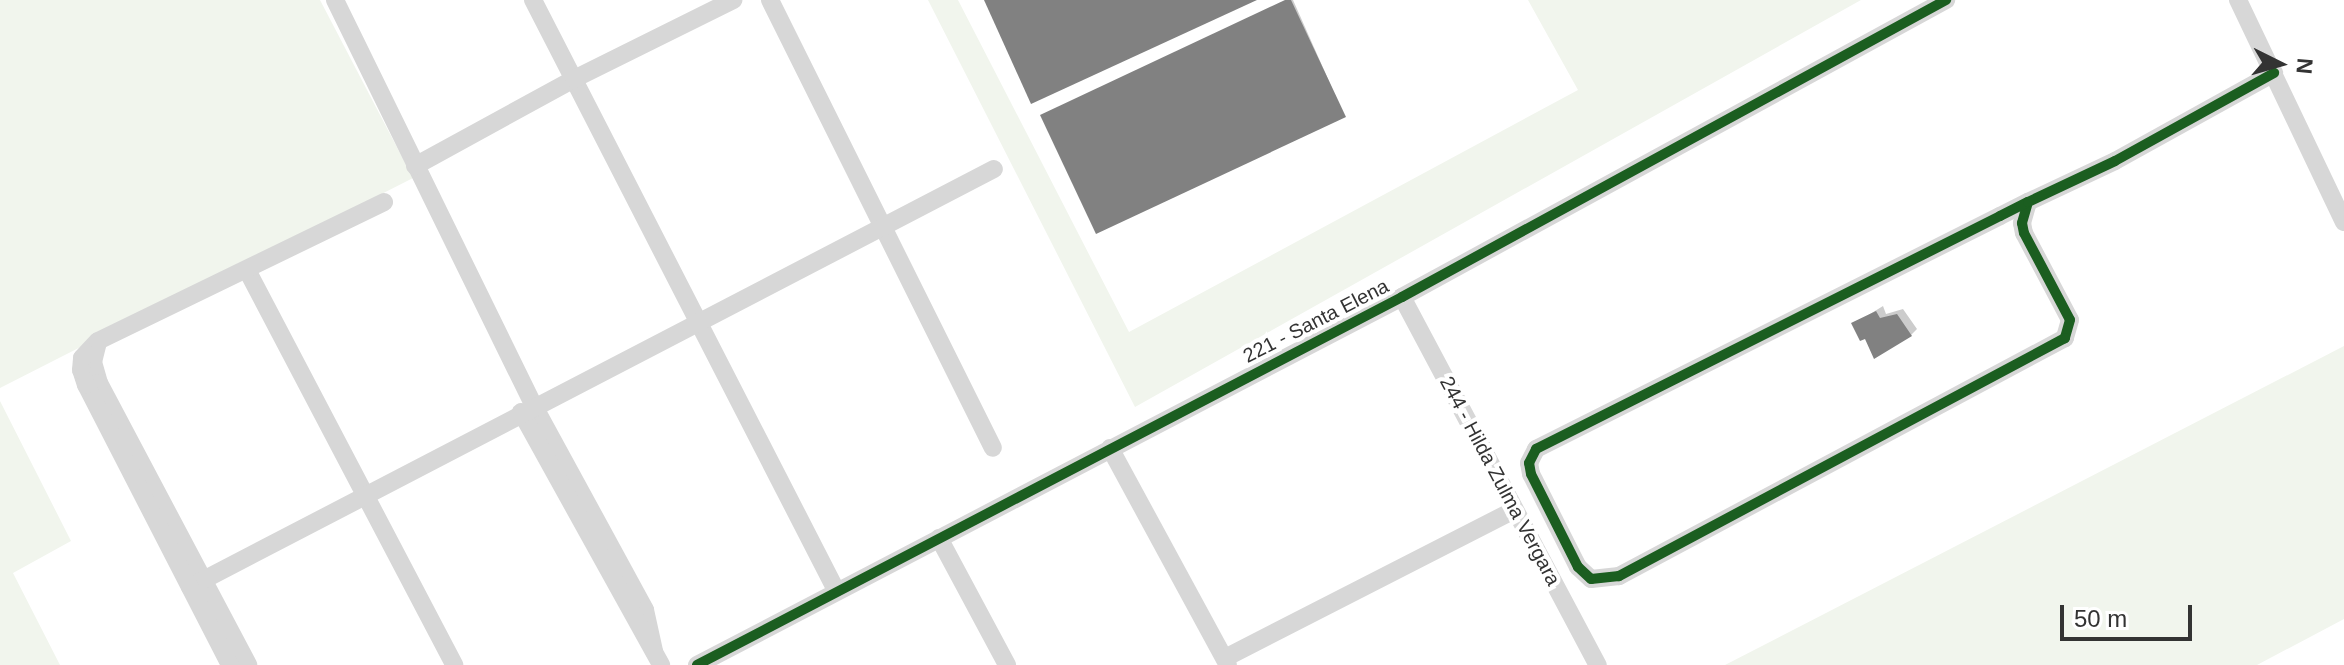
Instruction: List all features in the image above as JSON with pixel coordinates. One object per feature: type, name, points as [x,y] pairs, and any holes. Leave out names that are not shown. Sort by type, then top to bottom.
[{"type":"street","points":[[335,0],[528,409],[645,610],[658,658]]},
{"type":"street","points":[[533,0],[836,590]]},
{"type":"street","points":[[415,166],[574,79],[733,0]]},
{"type":"street","points":[[770,0],[993,448]]},
{"type":"street","name":"221 - Santa Elena","points":[[697,665],[731,657],[836,590],[1402,297],[1946,0]]},
{"type":"street","points":[[2238,0],[2344,222]]},
{"type":"street","points":[[2028,202],[2022,223],[2024,233],[2070,320],[2065,338],[1619,576],[1591,579],[1578,567],[1531,474],[1529,463],[1536,449],[2028,202],[2115,161],[2274,73]]},
{"type":"street","points":[[196,583],[994,169]]},
{"type":"street","points":[[230,665],[196,583],[99,383],[93,362],[98,341],[384,202]]},
{"type":"street","points":[[247,270],[454,665]]},
{"type":"street","name":"244 - Hilda Zulma Vergara","points":[[1402,297],[1598,665]]},
{"type":"street","points":[[1110,448],[1227,662],[1514,510]]},
{"type":"street","points":[[939,538],[1007,665]]},
{"type":"street","points":[[196,583],[248,665]]},
{"type":"shaded area","points":[[0,0],[320,0],[413,178],[0,388]]},
{"type":"shaded area","points":[[928,0],[958,0],[1129,332],[1578,90],[1528,0],[1861,0],[1135,407]]},
{"type":"shaded area","points":[[2344,346],[2344,619],[2257,665],[1725,665]]},
{"type":"shaded area","points":[[0,401],[71,541],[13,573],[60,665],[0,665]]},
{"type":"building","points":[[984,0],[1257,0],[1031,104]]},
{"type":"building","points":[[1285,0],[1291,0],[1346,117],[1096,234],[1040,115]]},
{"type":"building","points":[[1876,311],[1880,318],[1897,314],[1912,336],[1874,359],[1865,339],[1860,341],[1851,323]]},
{"type":"cycle path","points":[[697,665],[1402,297],[1946,0]]},
{"type":"cycle path","points":[[2028,202],[2022,223],[2024,233],[2070,320],[2065,338],[1619,576],[1591,579],[1578,567],[1531,474],[1529,463],[1536,449],[2028,202],[2115,161],[2274,73]]}]
